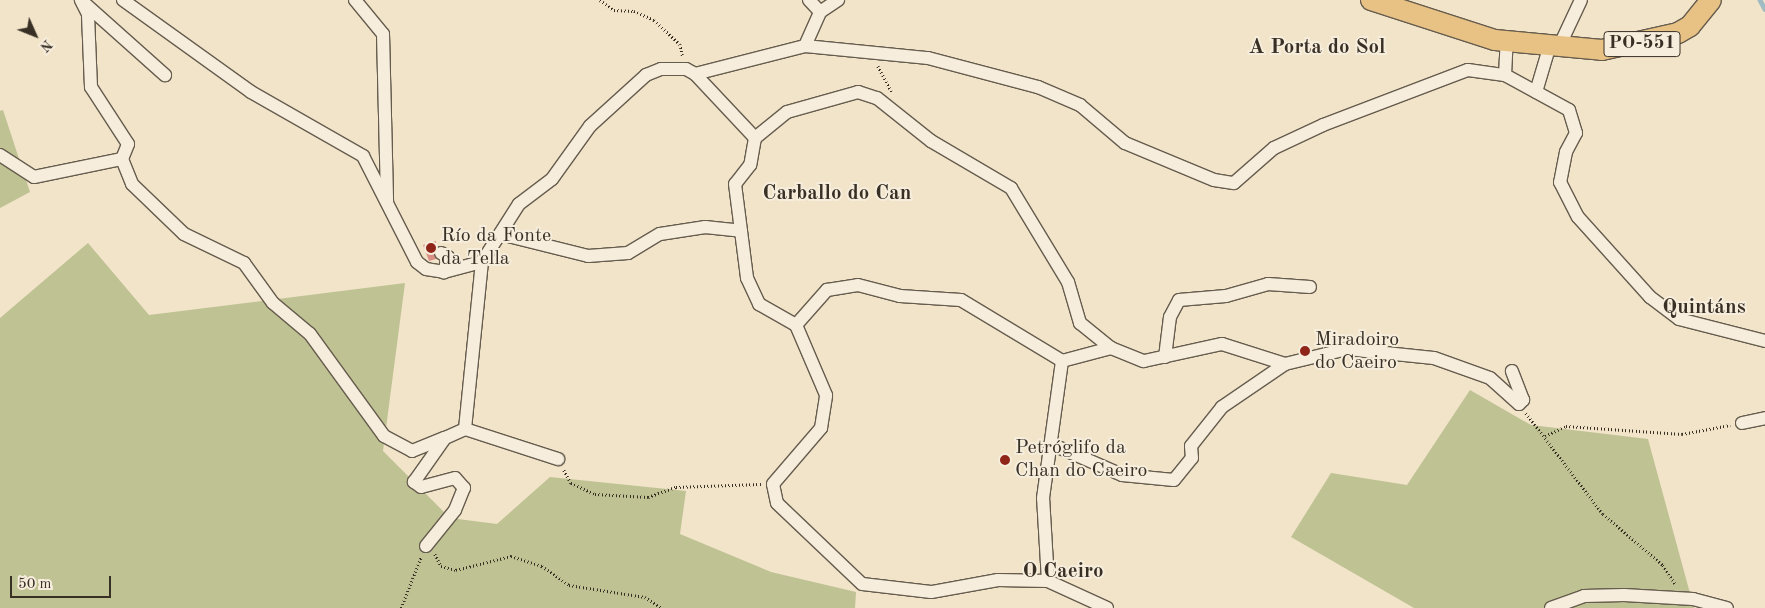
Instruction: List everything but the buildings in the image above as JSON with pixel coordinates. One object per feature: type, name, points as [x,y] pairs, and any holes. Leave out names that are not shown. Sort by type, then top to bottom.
[{"type":"main road","name":"PO-551","points":[[1371,0],[1507,42],[1554,48],[1602,50],[1656,41],[1690,26],[1711,0]]},
{"type":"street","points":[[81,0],[165,75]]},
{"type":"street","points":[[81,0],[88,14],[91,87],[128,144],[122,158],[132,184],[184,234],[244,263],[273,303],[310,334],[384,436],[412,451],[466,429],[558,459]]},
{"type":"street","points":[[355,0],[383,34],[387,202]]},
{"type":"street","points":[[809,0],[820,12]]},
{"type":"street","points":[[805,46],[820,12],[838,0]]},
{"type":"street","points":[[1536,92],[1554,48],[1581,0]]},
{"type":"street","points":[[127,1],[252,92],[348,144],[363,156],[417,262],[426,269],[444,272],[482,262]]},
{"type":"street","points":[[1505,75],[1507,42]]},
{"type":"street","points":[[466,429],[482,262],[519,204],[552,178],[590,126],[632,88],[661,69],[690,71],[805,46],[871,54],[928,58],[1038,87],[1080,105],[1125,143],[1214,180],[1234,183],[1274,148],[1323,125],[1468,70],[1505,75],[1569,110],[1576,133],[1566,152],[1560,182],[1578,217],[1605,250],[1650,297],[1679,319],[1765,341]]},
{"type":"street","points":[[690,71],[756,138]]},
{"type":"street","points":[[1107,608],[1048,581],[998,580],[931,592],[862,584],[777,503],[773,484],[822,428],[826,395],[796,325],[758,304],[747,278],[735,184],[750,165],[756,138],[787,112],[858,92],[877,98],[931,140],[1012,188],[1068,282],[1080,323],[1110,348],[1144,361],[1222,344],[1285,364]]},
{"type":"street","points":[[0,155],[34,177],[122,158]]},
{"type":"street","points":[[500,234],[588,256],[628,253],[660,234],[705,227],[741,231]]},
{"type":"street","points":[[441,253],[448,257],[444,272]]},
{"type":"street","points":[[1165,356],[1170,317],[1180,300],[1226,296],[1268,284],[1310,287]]},
{"type":"street","points":[[796,325],[826,290],[858,285],[900,296],[962,300],[1062,362],[1110,348]]},
{"type":"street","points":[[1051,444],[1122,475],[1174,480],[1192,458],[1191,446],[1222,407],[1285,364],[1347,349],[1434,358],[1490,378],[1519,404],[1523,400],[1512,371]]},
{"type":"street","points":[[1048,581],[1043,498],[1062,362]]},
{"type":"street","points":[[1742,423],[1765,418]]},
{"type":"street","points":[[431,547],[455,510],[464,488],[455,478],[421,487],[414,482],[445,438]]},
{"type":"street","points":[[1551,608],[1584,596],[1686,599],[1727,608]]},
{"type":"path","points":[[600,0],[614,10],[634,12],[654,20],[680,44],[690,71]]},
{"type":"path","points":[[871,54],[896,101]]},
{"type":"path","points":[[1519,404],[1603,514],[1664,565],[1686,599]]},
{"type":"path","points":[[1545,436],[1566,426],[1588,426],[1682,434],[1742,423]]},
{"type":"path","points":[[558,459],[571,483],[596,494],[648,497],[676,488],[773,484]]},
{"type":"path","points":[[401,608],[431,547]]},
{"type":"path","points":[[431,547],[434,558],[441,566],[456,570],[511,556],[542,566],[569,585],[646,598],[662,608]]},
{"type":"green space","points":[[3,110],[30,192],[0,208],[0,111]]},
{"type":"green space","points":[[88,243],[149,315],[405,283],[383,451],[450,518],[497,524],[550,477],[686,491],[680,534],[771,572],[856,592],[855,608],[0,608],[0,318]]},
{"type":"green space","points":[[1470,390],[1531,425],[1648,439],[1694,608],[1414,608],[1291,537],[1331,473],[1407,485]]},
{"type":"waterway","points":[[1760,0],[1765,9]]},
{"type":"place","name":"Río da Fonte da Tella","points":[[431,248]]},
{"type":"place","name":"Miradoiro do Caeiro","points":[[1305,351]]},
{"type":"place","name":"Petróglifo da Chan do Caeiro","points":[[1005,460]]},
{"type":"district","name":"A Porta do Sol","points":[[1317,48]]},
{"type":"district","name":"Carballo do Can","points":[[837,194]]},
{"type":"district","name":"Quintáns","points":[[1704,308]]},
{"type":"district","name":"O Caeiro","points":[[1063,572]]}]
